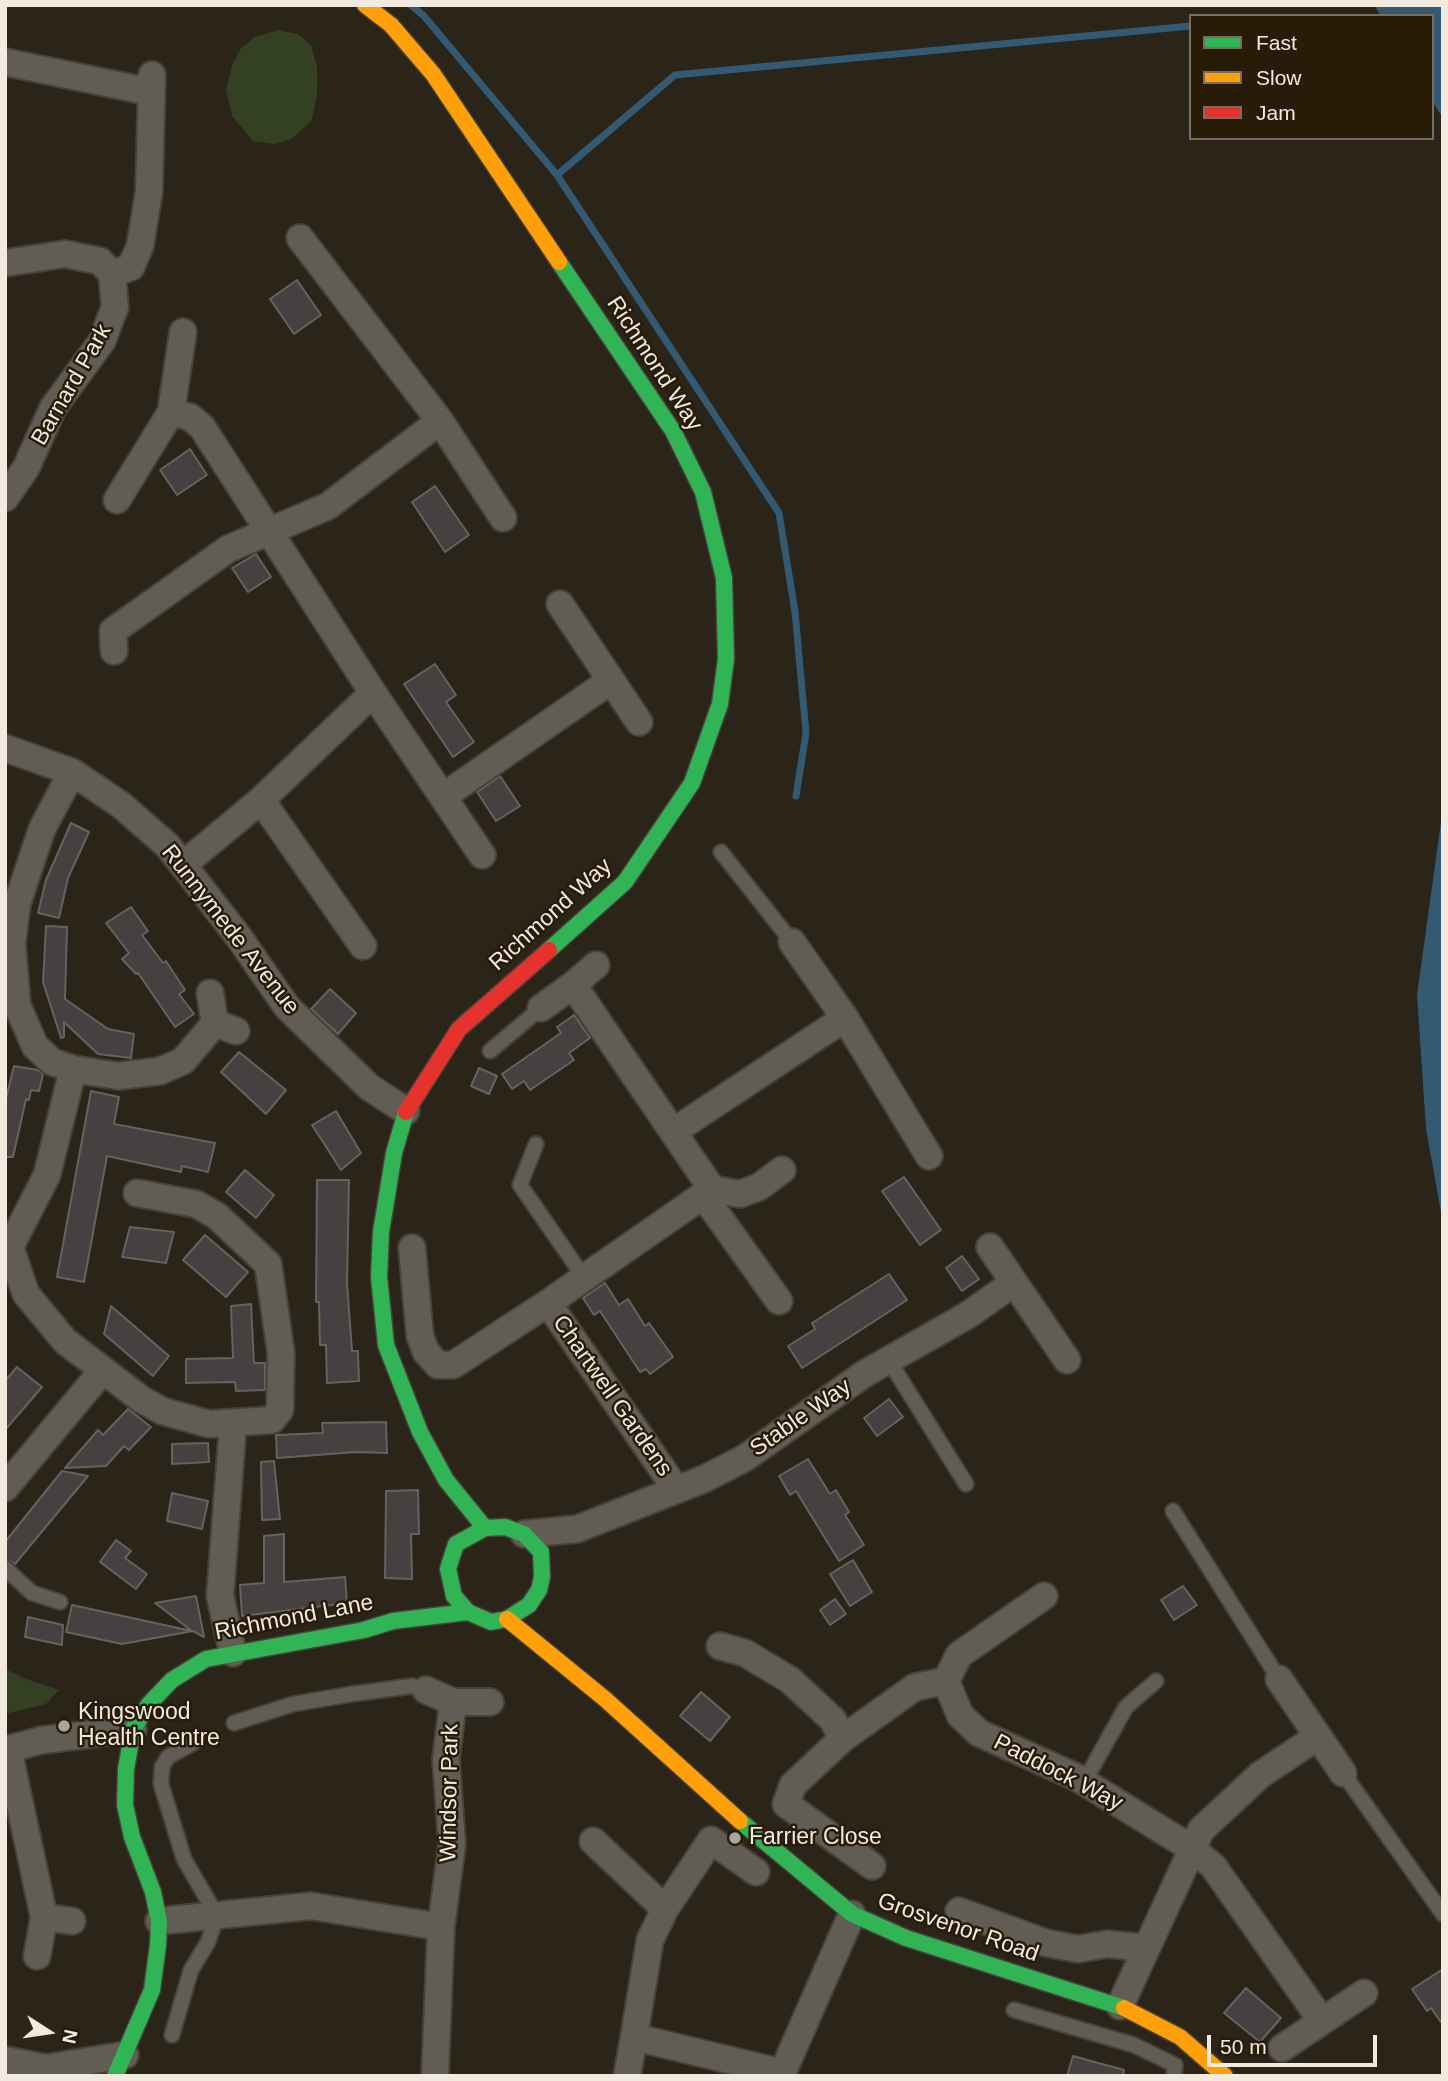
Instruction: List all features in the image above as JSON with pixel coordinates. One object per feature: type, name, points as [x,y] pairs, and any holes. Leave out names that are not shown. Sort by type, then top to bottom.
[{"type":"street","name":"Richmond Way","points":[[365,5],[391,25],[433,74],[673,431],[704,492],[724,578],[726,659],[720,704],[696,773],[671,818],[625,882],[459,1029],[406,1111],[386,1188],[382,1221],[381,1311],[386,1345],[401,1389],[446,1480],[485,1528]]},
{"type":"street","points":[[5,62],[151,92],[149,192],[140,246],[121,270],[100,261],[65,254],[5,263]]},
{"type":"street","points":[[300,238],[440,421],[503,518]]},
{"type":"street","name":"Barnard Park","points":[[5,498],[26,468],[53,408],[102,341],[115,307],[121,270]]},
{"type":"street","points":[[117,500],[171,412],[183,332]]},
{"type":"street","points":[[171,412],[190,417],[202,427],[373,693],[482,855]]},
{"type":"street","points":[[114,650],[113,631],[228,549],[328,506],[440,421]]},
{"type":"street","points":[[560,604],[639,722]]},
{"type":"street","points":[[444,796],[610,681]]},
{"type":"street","points":[[184,864],[261,800],[373,693]]},
{"type":"street","name":"Runnymede Avenue","points":[[5,748],[72,772],[121,805],[168,846],[184,864],[287,1007],[369,1087],[406,1111]]},
{"type":"street","points":[[72,772],[42,829],[17,904],[8,942],[17,1005],[35,1046],[52,1062],[73,1069],[118,1076],[160,1071],[183,1061],[226,1027],[211,993]]},
{"type":"street","points":[[261,800],[362,946]]},
{"type":"street","points":[[792,942],[845,1018],[929,1156]]},
{"type":"street","points":[[541,1008],[596,965]]},
{"type":"street","points":[[573,985],[674,1131],[707,1192],[779,1301]]},
{"type":"street","points":[[674,1131],[845,1018]]},
{"type":"street","points":[[73,1069],[47,1175],[8,1246],[26,1294],[65,1341],[162,1411],[209,1424],[272,1420],[279,1410],[281,1353],[268,1264],[217,1216],[196,1203],[137,1193]]},
{"type":"street","points":[[707,1192],[740,1194],[759,1187],[782,1170]]},
{"type":"street","name":"Chartwell Gardens","points":[[412,1248],[420,1336],[425,1352],[438,1365],[453,1365],[548,1303],[583,1276],[707,1192]]},
{"type":"street","points":[[990,1247],[1012,1284],[1067,1360]]},
{"type":"street","name":"Stable Way","points":[[524,1534],[578,1528],[704,1479],[745,1458],[888,1359],[968,1315],[1012,1284]]},
{"type":"street","name":"Chartwell Gardens","points":[[548,1303],[676,1489]]},
{"type":"street","points":[[5,1488],[103,1370]]},
{"type":"street","points":[[233,1424],[220,1596],[233,1653]]},
{"type":"street","name":"Richmond Way","points":[[446,1480],[454,1532]]},
{"type":"street","points":[[549,1611],[541,1584],[541,1552],[524,1534],[505,1527],[454,1532],[448,1569],[454,1596],[468,1612],[491,1622],[507,1619],[528,1605],[541,1584],[578,1528]]},
{"type":"street","name":"Richmond Lane","points":[[393,1621],[429,1592],[448,1569]]},
{"type":"street","points":[[872,1866],[786,1804],[793,1786],[842,1739],[915,1687],[946,1681],[959,1656],[1044,1596]]},
{"type":"street","name":"Richmond Lane","points":[[120,2066],[152,1990],[159,1921],[153,1892],[132,1837],[125,1805],[126,1769],[133,1729],[149,1704],[172,1680],[206,1659],[364,1630],[393,1621],[468,1612]]},
{"type":"street","name":"Grosvenor Road","points":[[507,1619],[605,1699],[773,1851],[852,1914],[906,1938],[1121,2006],[1180,2037],[1225,2076]]},
{"type":"street","points":[[720,1646],[745,1653],[790,1680],[833,1720],[842,1739]]},
{"type":"street","name":"Grosvenor Road","points":[[568,1648],[605,1699]]},
{"type":"street","points":[[1279,1679],[1343,1773]]},
{"type":"street","name":"Paddock Way","points":[[946,1681],[960,1715],[979,1733],[1084,1782],[1191,1848],[1213,1866],[1322,2021]]},
{"type":"street","name":"Windsor Park","points":[[426,1690],[453,1702],[490,1702]]},
{"type":"street","name":"Windsor Park","points":[[435,2076],[441,1927],[452,1845],[446,1759],[453,1702]]},
{"type":"street","points":[[37,1955],[44,1917],[7,1749],[42,1740],[133,1729]]},
{"type":"street","points":[[1121,2006],[1201,1830],[1260,1774],[1317,1737]]},
{"type":"street","points":[[626,2076],[650,1940],[665,1909],[710,1840],[756,1872]]},
{"type":"street","points":[[593,1841],[665,1909]]},
{"type":"street","points":[[159,1921],[311,1906],[441,1927]]},
{"type":"street","points":[[960,1911],[1046,1942],[1078,1949],[1107,1944],[1146,1948]]},
{"type":"street","points":[[634,2036],[782,2074],[852,1914]]},
{"type":"street","points":[[44,1917],[72,1921]]},
{"type":"street","points":[[1283,2048],[1364,1993]]},
{"type":"street","points":[[5,2060],[50,2072],[120,2066]]},
{"type":"lane","points":[[721,852],[792,942]]},
{"type":"lane","points":[[490,1051],[541,1008]]},
{"type":"lane","points":[[536,1144],[520,1185],[583,1276]]},
{"type":"lane","points":[[888,1359],[966,1484]]},
{"type":"lane","points":[[1173,1511],[1279,1679]]},
{"type":"lane","points":[[5,1568],[32,1593],[61,1602]]},
{"type":"lane","points":[[1084,1782],[1126,1707],[1156,1681]]},
{"type":"lane","points":[[234,1723],[293,1704],[412,1686],[426,1690]]},
{"type":"lane","points":[[172,2035],[191,1970],[208,1942],[217,1916],[184,1859],[161,1784],[162,1766],[168,1757],[194,1743]]},
{"type":"lane","points":[[1343,1773],[1443,1914]]},
{"type":"lane","points":[[1014,2010],[1134,2045],[1175,2065],[1174,2076]]},
{"type":"green space","points":[[278,30],[298,34],[311,45],[317,67],[317,94],[312,120],[293,138],[275,144],[253,141],[232,116],[226,90],[232,65],[241,48],[255,37]]},
{"type":"green space","points":[[5,1669],[59,1690],[46,1704],[5,1714]]},
{"type":"water","points":[[1374,5],[1443,5],[1443,118],[1434,104],[1434,14],[1380,14]]},
{"type":"water","points":[[1443,807],[1443,1223],[1426,1129],[1417,995]]},
{"type":"building","points":[[297,280],[321,315],[294,334],[270,299]]},
{"type":"building","points":[[190,449],[207,475],[177,495],[160,470]]},
{"type":"building","points":[[435,486],[469,535],[445,552],[412,502]]},
{"type":"building","points":[[256,554],[271,577],[248,592],[232,568]]},
{"type":"building","points":[[435,664],[456,695],[446,702],[474,742],[453,757],[404,684]]},
{"type":"building","points":[[500,776],[520,806],[496,821],[477,792]]},
{"type":"building","points":[[71,823],[89,832],[68,878],[59,918],[38,913],[46,880]]},
{"type":"building","points":[[131,907],[148,931],[142,935],[163,963],[166,961],[185,990],[179,994],[194,1014],[175,1027],[138,973],[122,959],[129,953],[106,923]]},
{"type":"building","points":[[46,926],[67,927],[65,999],[108,1029],[134,1034],[131,1058],[98,1054],[64,1022],[64,1037],[61,1038],[43,982]]},
{"type":"building","points":[[330,989],[356,1013],[338,1034],[311,1009]]},
{"type":"building","points":[[574,1015],[590,1038],[569,1053],[574,1060],[530,1090],[524,1081],[512,1089],[502,1074],[561,1033],[557,1027]]},
{"type":"building","points":[[239,1052],[286,1090],[266,1114],[221,1072]]},
{"type":"building","points":[[14,1066],[38,1070],[43,1074],[39,1091],[31,1090],[29,1100],[26,1099],[13,1157],[5,1157],[5,1103]]},
{"type":"building","points":[[479,1068],[497,1076],[489,1094],[471,1086]]},
{"type":"building","points":[[91,1091],[119,1097],[114,1124],[215,1143],[208,1172],[182,1166],[181,1172],[107,1156],[84,1282],[57,1277]]},
{"type":"building","points":[[336,1111],[361,1153],[341,1170],[312,1125]]},
{"type":"building","points":[[245,1170],[274,1195],[256,1218],[226,1192]]},
{"type":"building","points":[[904,1177],[941,1230],[920,1245],[882,1191]]},
{"type":"building","points":[[317,1180],[349,1180],[347,1283],[352,1351],[358,1351],[359,1381],[327,1383],[326,1345],[320,1345],[319,1302],[316,1302]]},
{"type":"building","points":[[130,1227],[174,1232],[166,1263],[122,1257]]},
{"type":"building","points":[[205,1235],[248,1272],[226,1297],[183,1260]]},
{"type":"building","points":[[962,1256],[979,1279],[962,1291],[946,1268]]},
{"type":"building","points":[[889,1274],[907,1300],[802,1368],[788,1346],[815,1329],[812,1323]]},
{"type":"building","points":[[605,1283],[619,1305],[628,1299],[645,1326],[649,1323],[673,1357],[650,1374],[646,1369],[640,1372],[600,1311],[594,1315],[583,1298]]},
{"type":"building","points":[[251,1304],[254,1363],[265,1363],[265,1390],[236,1391],[235,1382],[186,1383],[186,1359],[233,1358],[231,1306]]},
{"type":"building","points":[[111,1306],[169,1356],[153,1376],[104,1334]]},
{"type":"building","points":[[17,1367],[42,1387],[5,1430],[5,1381]]},
{"type":"building","points":[[889,1399],[903,1417],[877,1436],[864,1418]]},
{"type":"building","points":[[128,1409],[151,1427],[129,1450],[124,1446],[106,1466],[65,1468],[98,1430],[103,1435]]},
{"type":"building","points":[[386,1422],[387,1453],[356,1452],[277,1458],[276,1435],[323,1433],[322,1423]]},
{"type":"building","points":[[208,1443],[209,1462],[172,1464],[172,1444]]},
{"type":"building","points":[[808,1459],[830,1494],[836,1490],[849,1512],[845,1515],[864,1545],[839,1561],[796,1491],[790,1495],[779,1476]]},
{"type":"building","points":[[274,1461],[280,1519],[262,1520],[261,1462]]},
{"type":"building","points":[[62,1471],[88,1476],[15,1564],[5,1559],[5,1542]]},
{"type":"building","points":[[418,1490],[419,1534],[411,1534],[412,1579],[385,1578],[386,1491]]},
{"type":"building","points":[[172,1493],[208,1501],[202,1529],[167,1521]]},
{"type":"building","points":[[284,1534],[284,1582],[345,1577],[347,1603],[242,1616],[240,1585],[264,1583],[264,1536]]},
{"type":"building","points":[[116,1540],[131,1551],[125,1558],[147,1574],[136,1589],[100,1562]]},
{"type":"building","points":[[853,1560],[872,1592],[850,1606],[830,1574]]},
{"type":"building","points":[[1183,1586],[1197,1605],[1174,1620],[1161,1600]]},
{"type":"building","points":[[196,1596],[204,1637],[193,1631],[122,1644],[66,1632],[72,1605],[192,1631],[155,1603]]},
{"type":"building","points":[[835,1599],[846,1614],[830,1625],[820,1610]]},
{"type":"building","points":[[28,1617],[63,1625],[62,1645],[25,1637]]},
{"type":"building","points":[[701,1692],[730,1717],[710,1741],[680,1716]]},
{"type":"building","points":[[1443,1969],[1443,2025],[1431,2008],[1427,2011],[1412,1989]]},
{"type":"building","points":[[1246,1988],[1281,2018],[1260,2042],[1224,2013]]},
{"type":"building","points":[[1073,2056],[1124,2070],[1123,2076],[1067,2076]]},
{"type":"waterway","points":[[411,5],[424,16],[557,175],[779,513],[795,612],[806,733],[796,796]]},
{"type":"waterway","points":[[557,175],[675,75],[1189,26]]},
{"type":"traffic: fast","points":[[549,950],[625,882],[692,783],[720,704],[726,659],[724,578],[703,492],[673,431],[559,262]]},
{"type":"traffic: fast","points":[[406,1112],[394,1153],[381,1232],[379,1277],[386,1345],[420,1432],[446,1480],[485,1528]]},
{"type":"traffic: fast","points":[[505,1527],[524,1534],[541,1552],[542,1577],[539,1590],[529,1605],[507,1619],[491,1622],[468,1612],[454,1596],[448,1569],[456,1544],[485,1528],[505,1527]]},
{"type":"traffic: fast","points":[[115,2076],[152,1990],[158,1945],[159,1921],[153,1892],[132,1837],[125,1805],[126,1769],[133,1729],[149,1704],[172,1680],[206,1659],[364,1630],[393,1621],[468,1612]]},
{"type":"traffic: fast","points":[[740,1821],[852,1914],[906,1938],[1124,2008]]},
{"type":"traffic: slow","points":[[365,5],[391,25],[433,74],[559,262]]},
{"type":"traffic: slow","points":[[507,1619],[605,1699],[740,1821]]},
{"type":"traffic: slow","points":[[1124,2008],[1180,2037],[1225,2076]]},
{"type":"traffic: jam","points":[[406,1112],[459,1029],[549,950]]},
{"type":"place","name":"Kingswood Health Centre","points":[[64,1726]]},
{"type":"place","name":"Farrier Close","points":[[735,1838]]}]
